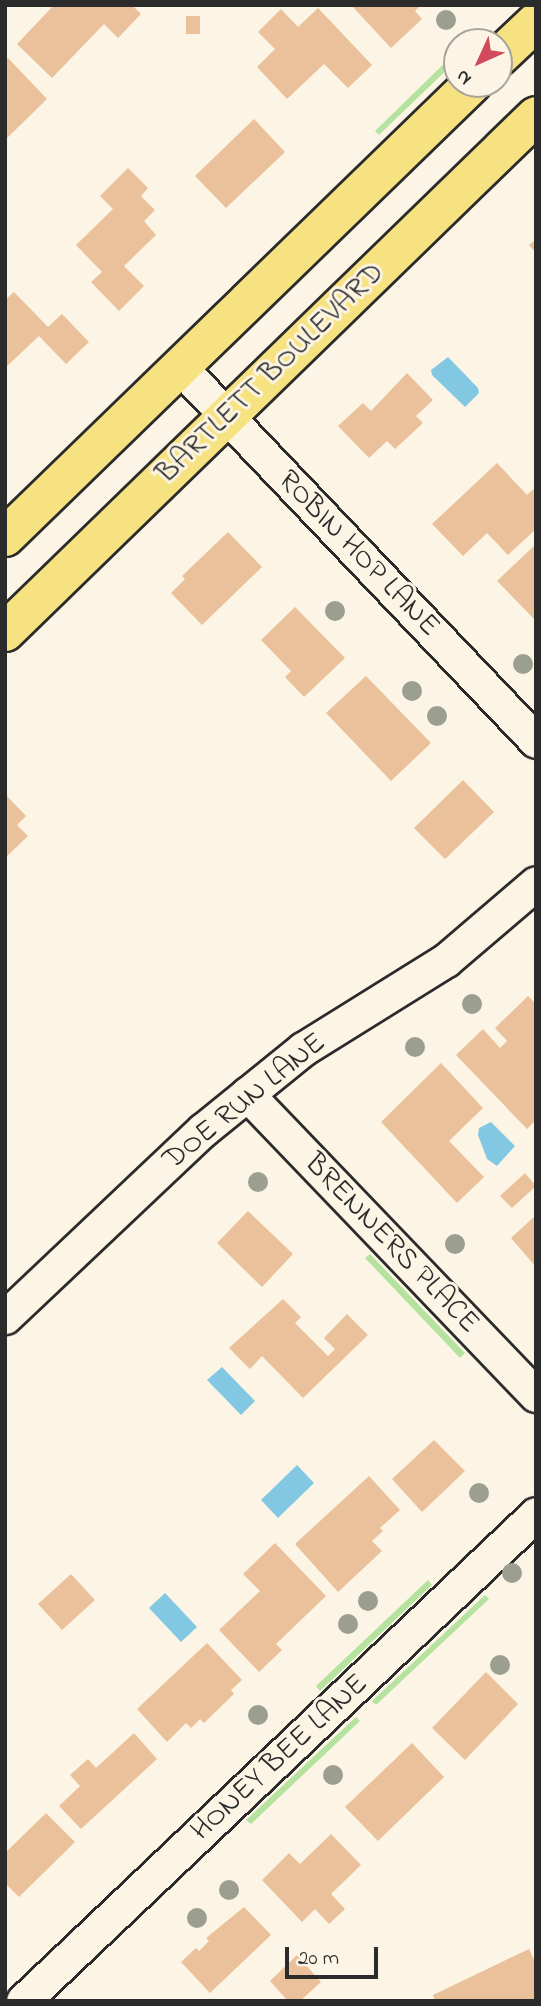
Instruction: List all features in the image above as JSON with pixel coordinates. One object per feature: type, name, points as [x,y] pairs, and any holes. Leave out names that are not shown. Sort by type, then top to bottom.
[{"type":"main road","points":[[513,44],[536,22]]},
{"type":"main road","points":[[5,537],[458,98]]},
{"type":"main road","name":"BARTLETT BOULEVARD","points":[[5,632],[536,116]]},
{"type":"street","name":"ROBIN HOP LANE","points":[[180,368],[536,741]]},
{"type":"street","name":"DOE RUN LANE","points":[[5,1317],[203,1130],[247,1094],[303,1049],[446,960],[536,883]]},
{"type":"street","name":"BRENNERS PLACE","points":[[247,1094],[536,1395]]},
{"type":"street","name":"HONEY BEE LANE","points":[[23,2001],[536,1514]]},
{"type":"green space","points":[[443,65],[443,73],[379,135],[375,131]]},
{"type":"green space","points":[[370,1254],[465,1353],[460,1358],[365,1258]]},
{"type":"green space","points":[[428,1580],[432,1585],[320,1691],[316,1686]]},
{"type":"green space","points":[[485,1595],[489,1599],[376,1705],[372,1701]]},
{"type":"green space","points":[[356,1717],[360,1721],[251,1824],[246,1820]]},
{"type":"water","points":[[448,357],[478,388],[479,393],[465,407],[432,375],[431,370]]},
{"type":"water","points":[[491,1122],[515,1146],[497,1166],[487,1159],[478,1135],[479,1128]]},
{"type":"water","points":[[222,1367],[255,1401],[241,1415],[207,1380]]},
{"type":"water","points":[[297,1465],[314,1483],[278,1518],[261,1500]]},
{"type":"water","points":[[165,1593],[197,1627],[181,1642],[149,1608]]},
{"type":"building","points":[[54,5],[132,5],[141,14],[118,38],[104,24],[52,78],[17,44]]},
{"type":"building","points":[[351,5],[421,5],[415,11],[422,19],[391,48]]},
{"type":"building","points":[[318,8],[372,65],[348,88],[324,64],[287,99],[257,67],[275,49],[258,32],[281,9],[298,27]]},
{"type":"building","points":[[186,16],[200,16],[200,34],[186,34]]},
{"type":"building","points":[[8,58],[47,99],[5,140],[5,61]]},
{"type":"building","points":[[254,119],[285,152],[226,208],[195,176]]},
{"type":"building","points":[[128,168],[148,188],[141,196],[155,210],[144,221],[156,235],[124,266],[144,286],[119,311],[91,282],[102,272],[76,245],[113,209],[100,196]]},
{"type":"building","points":[[536,239],[536,253],[529,245]]},
{"type":"building","points":[[14,292],[48,327],[62,314],[89,342],[66,364],[39,336],[5,368],[5,300]]},
{"type":"building","points":[[407,373],[433,400],[416,416],[423,423],[395,449],[387,441],[369,458],[338,426],[363,403],[371,411]]},
{"type":"building","points":[[497,463],[527,495],[536,487],[536,529],[508,555],[487,533],[463,556],[432,524]]},
{"type":"building","points":[[228,532],[262,567],[202,625],[171,593],[185,579],[182,576]]},
{"type":"building","points":[[536,544],[536,621],[497,581]]},
{"type":"building","points":[[295,607],[345,658],[304,697],[285,677],[291,671],[261,640]]},
{"type":"building","points":[[366,676],[431,743],[391,781],[326,713]]},
{"type":"building","points":[[463,780],[494,812],[445,859],[414,828]]},
{"type":"building","points":[[5,794],[26,816],[17,825],[28,836],[5,858]]},
{"type":"building","points":[[528,996],[536,1004],[536,1120],[527,1129],[456,1055],[483,1029],[500,1048],[507,1041],[495,1028]]},
{"type":"building","points":[[441,1063],[483,1108],[449,1141],[484,1177],[457,1203],[381,1122]]},
{"type":"building","points":[[525,1173],[536,1186],[512,1208],[500,1196]]},
{"type":"building","points":[[248,1211],[293,1254],[262,1287],[217,1243]]},
{"type":"building","points":[[536,1215],[536,1267],[511,1238]]},
{"type":"building","points":[[283,1299],[301,1317],[295,1323],[328,1356],[335,1349],[324,1338],[347,1314],[368,1335],[303,1398],[262,1356],[250,1369],[229,1348]]},
{"type":"building","points":[[434,1440],[465,1471],[422,1512],[392,1479]]},
{"type":"building","points":[[369,1476],[400,1510],[380,1528],[383,1531],[372,1541],[382,1551],[338,1592],[295,1544]]},
{"type":"building","points":[[275,1543],[326,1596],[276,1644],[282,1650],[259,1672],[219,1630],[260,1591],[243,1574]]},
{"type":"building","points":[[71,1574],[95,1600],[62,1630],[38,1604]]},
{"type":"building","points":[[207,1643],[242,1680],[231,1690],[234,1694],[204,1723],[200,1719],[191,1728],[186,1723],[167,1742],[137,1709]]},
{"type":"building","points":[[486,1672],[518,1704],[465,1760],[432,1728]]},
{"type":"building","points":[[134,1733],[157,1759],[81,1829],[59,1806],[80,1786],[70,1775],[88,1759],[96,1768]]},
{"type":"building","points":[[412,1743],[444,1777],[378,1841],[345,1807]]},
{"type":"building","points":[[46,1813],[75,1842],[19,1897],[5,1883],[5,1853]]},
{"type":"building","points":[[331,1834],[361,1865],[331,1894],[345,1909],[329,1924],[315,1909],[302,1922],[262,1880],[289,1853],[300,1864]]},
{"type":"building","points":[[244,1907],[271,1935],[210,1993],[181,1962],[196,1948],[199,1951],[209,1941],[206,1938]]},
{"type":"building","points":[[529,1949],[536,1964],[536,2001],[435,2001],[433,1995]]},
{"type":"building","points":[[297,1955],[321,1982],[300,2001],[288,2001],[270,1981]]}]
